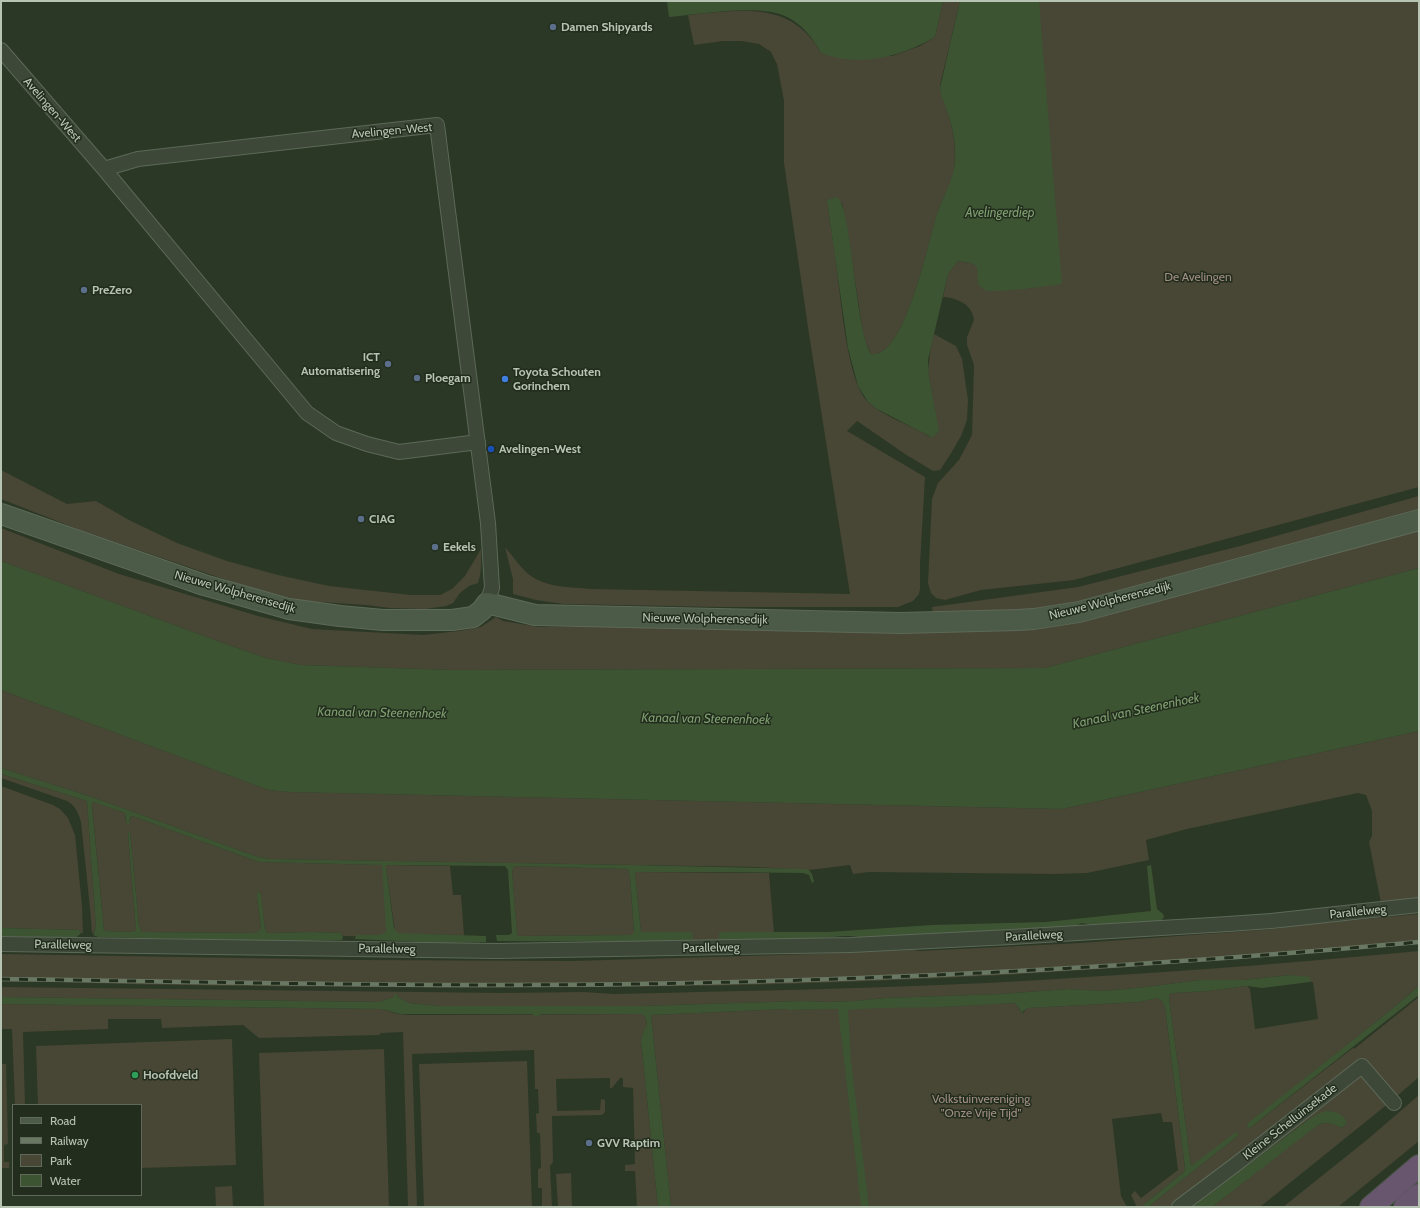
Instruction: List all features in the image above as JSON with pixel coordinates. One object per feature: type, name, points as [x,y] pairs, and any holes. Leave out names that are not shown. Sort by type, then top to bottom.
[{"type":"highway","points":[[1371,1207],[1419,1166]]},
{"type":"highway","points":[[1405,1207],[1419,1195]]},
{"type":"street","name":"Avelingen-West","points":[[1,50],[104,169],[307,412],[336,434],[399,452],[478,442]]},
{"type":"street","name":"Avelingen-West","points":[[104,169],[138,159],[437,125],[488,523],[489,596]]},
{"type":"street","name":"Nieuwe Wolpherensedijk","points":[[1,514],[204,585],[289,609],[340,616],[383,620],[452,620],[473,616],[482,610],[489,596],[535,615],[901,623],[1034,619],[1079,612],[1419,520]]},
{"type":"street","name":"Parallelweg","points":[[1,944],[496,951],[851,945],[1011,937],[1264,921],[1419,905]]},
{"type":"street","name":"Kleine Schelluinsekade","points":[[1179,1207],[1362,1066],[1394,1103]]},
{"type":"green space","points":[[943,1],[960,1],[940,87],[953,132],[955,147],[954,170],[934,225],[922,269],[905,318],[895,338],[884,351],[871,354],[862,327],[842,203],[828,206],[842,315],[849,355],[860,390],[867,401],[888,416],[930,437],[936,418],[928,371],[934,334],[956,346],[962,359],[968,400],[967,420],[961,436],[940,470],[933,471],[857,421],[847,431],[925,477],[919,594],[913,601],[898,607],[719,607],[564,604],[536,600],[513,594],[513,579],[505,547],[522,568],[532,577],[539,581],[556,586],[592,589],[850,594],[784,163],[784,101],[777,64],[771,52],[759,44],[741,41],[723,41],[694,45],[688,15],[727,11],[763,12],[780,16],[795,24],[809,36],[821,53],[892,56],[920,46],[935,37]]},
{"type":"green space","name":"De Avelingen","points":[[1002,1],[1419,1],[1419,487],[1074,580],[981,590],[945,600],[936,598],[931,593],[928,583],[932,499],[938,483],[959,460],[972,435],[974,365],[967,345],[967,337],[974,320],[971,311],[964,303],[943,297],[948,274],[958,261],[971,263],[976,266]]},
{"type":"green space","points":[[1,470],[67,504],[96,501],[129,520],[177,543],[227,561],[278,575],[329,586],[411,595],[440,595],[452,589],[465,576],[481,549],[480,575],[478,583],[469,586],[460,593],[453,603],[446,606],[425,609],[390,608],[303,601],[244,586],[80,530],[1,499]]},
{"type":"green space","points":[[1419,496],[1419,515],[1054,611],[933,614],[932,607],[1078,587],[1240,546]]},
{"type":"green space","points":[[1419,526],[1419,568],[1045,668],[453,670],[301,665],[266,658],[1,561],[1,528],[119,574],[258,616],[312,629],[423,635],[481,627],[496,617],[503,621],[539,627],[980,628]]},
{"type":"green space","points":[[1,690],[269,790],[289,792],[1062,809],[1419,731],[1419,899],[1381,903],[1369,842],[1372,836],[1372,811],[1366,795],[1358,793],[1187,829],[1146,840],[1149,860],[1087,873],[869,872],[853,874],[850,865],[809,870],[755,867],[270,859],[258,857],[92,797],[1,768]]},
{"type":"green space","points":[[1,774],[87,801],[96,927],[93,933],[81,822],[76,810],[73,805],[67,801],[1,778]]},
{"type":"green space","points":[[1,786],[53,805],[60,809],[68,818],[75,835],[82,906],[83,933],[79,930],[1,928]]},
{"type":"green space","points":[[94,802],[125,813],[126,822],[128,825],[132,816],[259,862],[384,865],[391,937],[343,936],[341,933],[313,932],[268,933],[265,930],[260,892],[257,893],[261,928],[259,932],[142,932],[139,926],[130,832],[128,834],[136,930],[132,932],[104,931],[92,804]]},
{"type":"green space","points":[[386,865],[450,866],[453,895],[461,895],[464,935],[398,934],[395,931]]},
{"type":"green space","points":[[514,866],[628,869],[630,875],[634,933],[631,935],[518,936],[512,872]]},
{"type":"green space","points":[[636,872],[769,873],[774,933],[721,932],[721,941],[691,942],[691,932],[641,932]]},
{"type":"green space","points":[[1419,914],[1419,942],[1127,967],[905,980],[635,987],[455,988],[183,985],[1,980],[1,954],[359,960],[572,961],[919,951],[1080,943],[1275,929],[1291,926]]},
{"type":"green space","points":[[1419,951],[1419,986],[1247,1125],[1249,1128],[1251,1127],[1353,1048],[1354,1049],[1419,997],[1419,1077],[1397,1096],[1364,1060],[1174,1207],[1148,1207],[1239,1135],[1191,1166],[1169,998],[1170,994],[1247,986],[1250,989],[1255,1029],[1318,1019],[1313,982],[1291,975],[1243,980],[1200,980],[1103,991],[1068,989],[1001,994],[886,998],[855,1001],[802,1001],[640,1006],[439,1006],[409,1003],[398,997],[397,994],[394,994],[394,997],[379,1002],[1,997],[1,987],[503,993],[584,992],[614,994],[893,987],[1149,973]]},
{"type":"green space","name":"Volkstuinvereniging \"Onze Vrije Tijd\"","points":[[1157,998],[1162,1001],[1165,1007],[1185,1168],[1184,1172],[1143,1205],[1143,1207],[1137,1207],[1131,1195],[1135,1191],[1141,1198],[1178,1170],[1172,1122],[1163,1122],[1161,1113],[1112,1119],[1121,1196],[1127,1207],[671,1207],[651,1015],[786,1009],[944,1007],[1015,1003],[1023,1014],[1028,1008],[1139,1002]]},
{"type":"green space","points":[[1,1004],[380,1009],[398,1014],[413,1015],[642,1014],[646,1018],[647,1026],[641,1040],[658,1207],[637,1207],[635,1171],[625,1171],[625,1165],[635,1164],[633,1088],[623,1087],[623,1078],[620,1078],[612,1088],[610,1088],[610,1078],[556,1079],[557,1111],[600,1110],[601,1099],[605,1100],[605,1112],[602,1115],[552,1116],[553,1162],[550,1166],[552,1207],[542,1207],[542,1188],[538,1188],[538,1169],[541,1168],[540,1133],[537,1133],[536,1114],[539,1113],[538,1089],[535,1089],[534,1050],[412,1054],[417,1207],[408,1207],[403,1032],[381,1033],[379,1035],[259,1038],[243,1025],[162,1028],[161,1019],[108,1019],[108,1029],[23,1032],[25,1104],[15,1104],[12,1029],[1,1029]]},
{"type":"green space","name":"Hoofdveld","points":[[232,1039],[236,1165],[142,1168],[142,1104],[38,1104],[36,1046]]},
{"type":"green space","points":[[384,1049],[389,1207],[264,1207],[259,1053]]},
{"type":"green space","points":[[527,1061],[532,1207],[424,1207],[419,1064]]},
{"type":"green space","points":[[1,1064],[6,1064],[8,1144],[4,1145],[4,1162],[9,1162],[9,1168],[1,1168]]},
{"type":"green space","points":[[1360,1074],[1389,1103],[1260,1207],[1212,1207],[1314,1127],[1328,1123],[1342,1128],[1347,1123],[1308,1120],[1193,1207],[1183,1207]]},
{"type":"green space","points":[[1419,1095],[1419,1141],[1338,1207],[1283,1207],[1368,1139]]},
{"type":"green space","points":[[571,1173],[572,1207],[558,1207],[556,1174]]},
{"type":"green space","points":[[232,1186],[233,1207],[216,1207],[215,1187]]},
{"type":"water","points":[[667,1],[943,1],[935,37],[894,55],[865,60],[850,60],[821,53],[801,27],[791,19],[774,12],[745,10],[669,17]]},
{"type":"water","name":"Avelingerdiep","points":[[960,1],[1039,1],[1062,283],[1031,288],[997,291],[984,290],[978,284],[977,267],[971,263],[958,261],[948,274],[928,360],[929,377],[939,431],[931,437],[877,409],[868,402],[858,386],[848,348],[827,200],[837,197],[842,206],[850,244],[861,320],[871,354],[883,351],[895,338],[905,319],[922,270],[937,214],[954,169],[954,136],[940,88]]},
{"type":"water","name":"Kanaal van Steenenhoek","points":[[1,561],[266,658],[301,665],[453,670],[1045,668],[1419,568],[1419,731],[1062,809],[289,792],[269,790],[1,690]]},
{"type":"water","points":[[1,768],[92,797],[258,857],[270,859],[807,869],[813,876],[814,882],[812,883],[809,875],[803,873],[636,872],[641,932],[692,932],[693,937],[691,942],[497,941],[496,935],[509,935],[512,933],[508,870],[505,866],[386,865],[394,928],[398,933],[486,936],[486,942],[443,943],[355,939],[356,935],[380,935],[386,932],[382,865],[259,862],[132,816],[130,818],[129,825],[127,825],[125,813],[93,802],[92,806],[104,931],[132,932],[136,930],[128,834],[130,831],[139,926],[142,932],[258,932],[261,928],[257,897],[257,893],[259,892],[261,894],[265,930],[268,933],[341,933],[343,937],[342,940],[289,941],[98,937],[93,935],[96,927],[87,801],[1,774]],"holes":[[[514,866],[628,869],[630,875],[634,932],[631,935],[518,936],[512,872]]]},
{"type":"water","points":[[1151,865],[1157,909],[1163,914],[1164,917],[1161,921],[1097,926],[1082,923],[1073,927],[860,937],[844,936],[721,941],[719,938],[719,934],[721,932],[828,932],[932,925],[1046,922],[1151,911],[1147,866]]},
{"type":"water","points":[[1,928],[79,930],[81,933],[76,938],[1,936]]},
{"type":"water","points":[[1291,975],[1311,977],[1310,982],[1262,988],[1247,986],[1170,994],[1169,998],[1191,1166],[1236,1132],[1239,1135],[1148,1207],[1143,1207],[1143,1205],[1184,1172],[1185,1168],[1165,1007],[1162,1001],[1157,998],[1139,1002],[1028,1008],[1023,1011],[1024,1015],[1015,1003],[848,1010],[851,1060],[869,1207],[861,1207],[838,1009],[786,1009],[651,1015],[671,1207],[658,1207],[641,1040],[645,1027],[647,1026],[646,1018],[642,1014],[542,1014],[536,1017],[532,1014],[401,1014],[380,1009],[1,1004],[1,997],[379,1002],[394,997],[394,994],[397,994],[398,997],[409,1003],[439,1006],[640,1006],[802,1001],[828,1002],[886,998],[1001,994],[1068,989],[1103,991],[1200,980],[1243,980]]},
{"type":"water","points":[[1419,986],[1419,995],[1251,1127],[1247,1127],[1248,1123]]},
{"type":"water","points":[[1326,1111],[1339,1114],[1344,1117],[1347,1123],[1342,1128],[1327,1123],[1318,1125],[1212,1207],[1193,1207],[1308,1120]]},
{"type":"railway","points":[[1,979],[477,985],[734,982],[930,975],[1126,965],[1321,951],[1419,942]]},
{"type":"place","name":"Damen Shipyards","points":[[553,27]]},
{"type":"place","name":"PreZero","points":[[84,290]]},
{"type":"place","name":"ICT Automatisering","points":[[388,364]]},
{"type":"place","name":"Ploegam","points":[[417,378]]},
{"type":"place","name":"Toyota Schouten Gorinchem","points":[[505,379]]},
{"type":"place","name":"Avelingen-West","points":[[491,449]]},
{"type":"place","name":"CIAG","points":[[361,519]]},
{"type":"place","name":"Eekels","points":[[435,547]]},
{"type":"place","name":"Hoofdveld","points":[[135,1075]]},
{"type":"place","name":"GVV Raptim","points":[[589,1143]]}]
